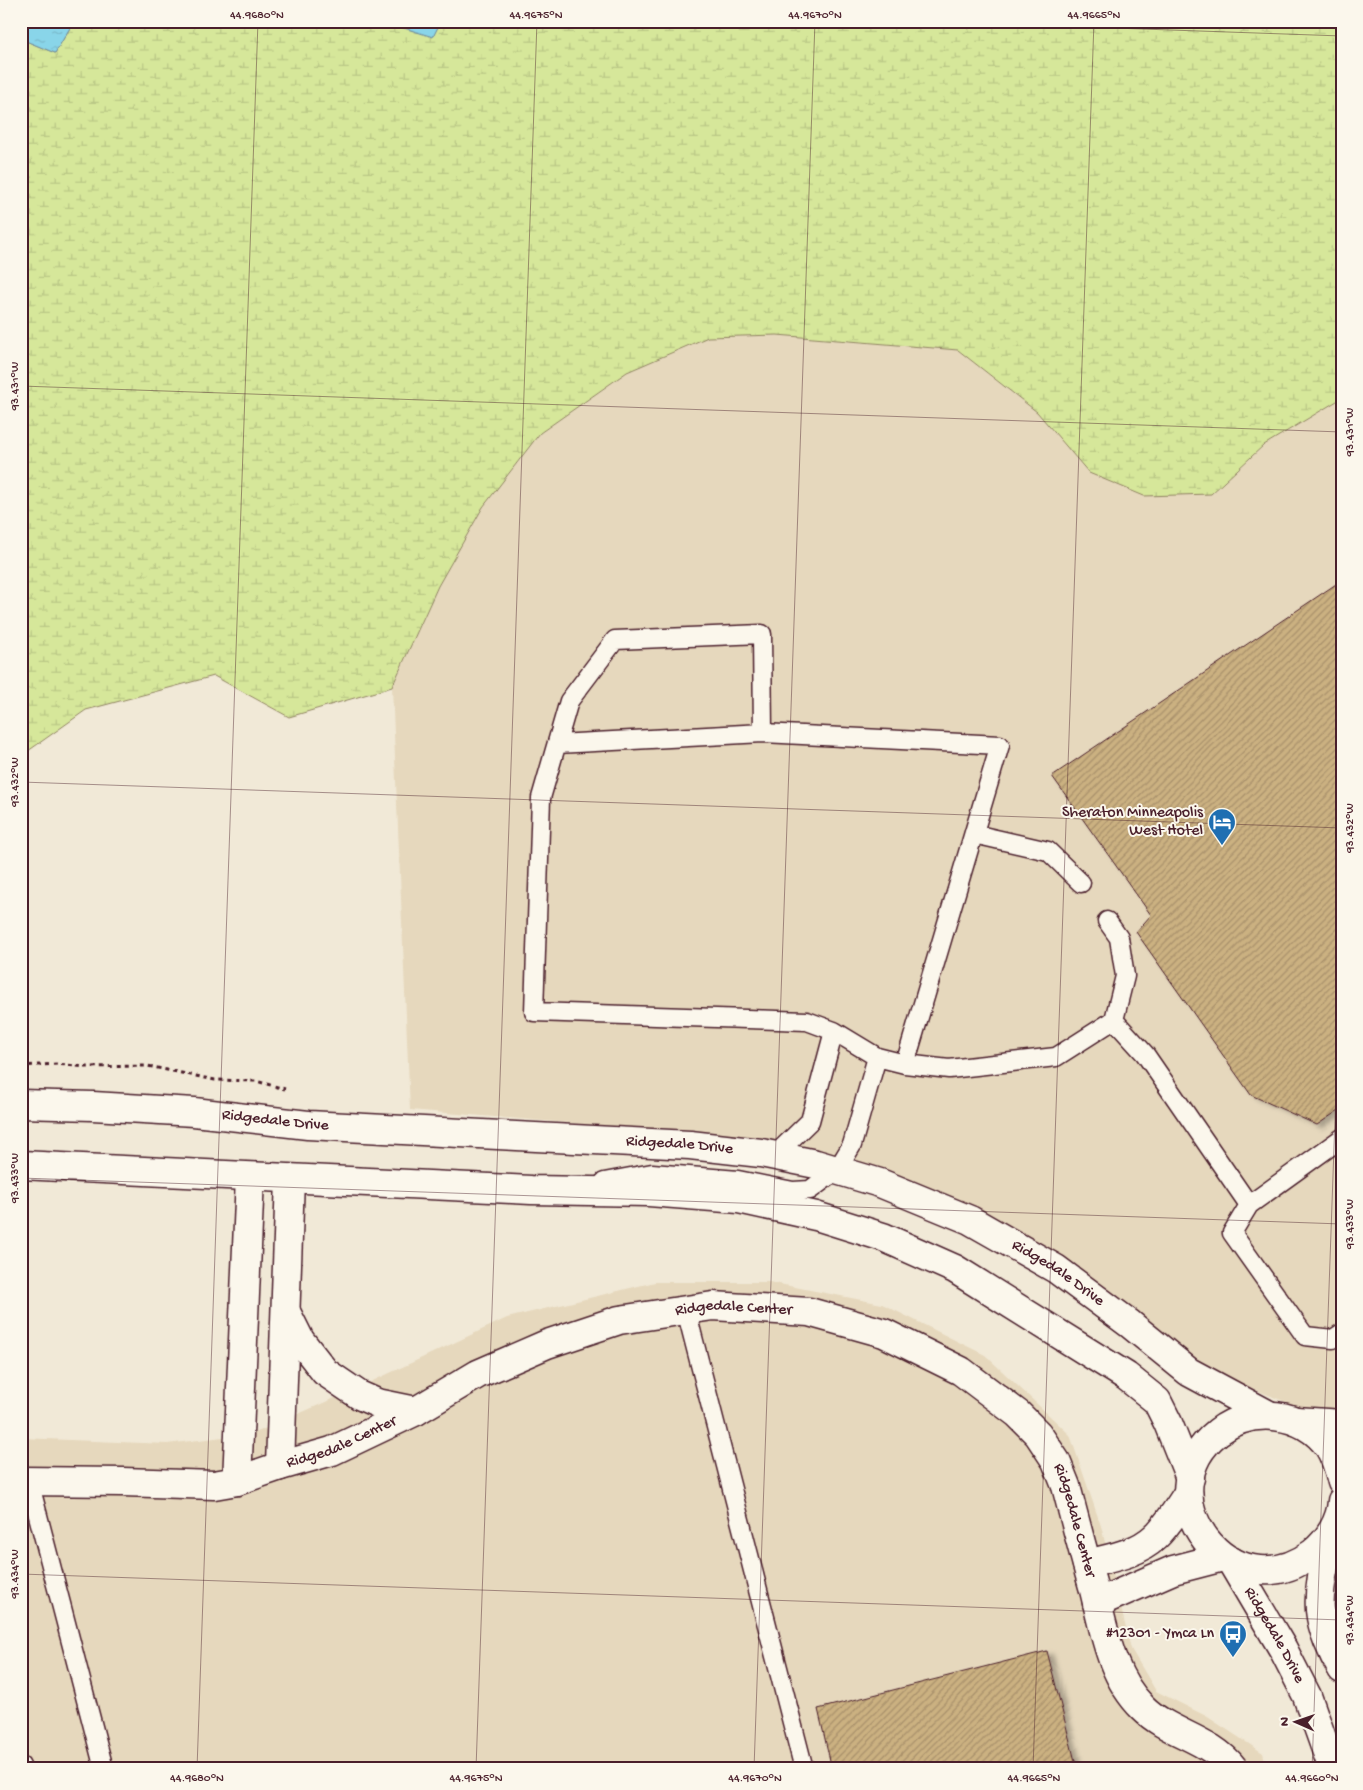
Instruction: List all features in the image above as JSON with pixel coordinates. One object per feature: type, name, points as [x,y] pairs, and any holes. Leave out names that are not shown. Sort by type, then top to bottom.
[{"type":"street","name":"Ridgedale Drive","points":[[21,1104],[194,1112],[308,1125],[690,1145],[774,1156],[816,1164],[880,1182],[970,1220],[1056,1269],[1130,1324],[1189,1372],[1269,1415]]},
{"type":"street","points":[[21,1165],[559,1191],[648,1192],[739,1199],[816,1216],[883,1237],[955,1269],[1126,1376],[1156,1401],[1168,1424],[1189,1486]]},
{"type":"street","points":[[237,1481],[250,1177]]},
{"type":"street","points":[[280,1466],[290,1179]]},
{"type":"street","name":"Ridgedale Center","points":[[25,1481],[214,1485],[237,1481],[332,1451],[416,1411],[478,1374],[547,1344],[619,1320],[713,1306],[809,1312],[884,1333],[961,1372],[1018,1414],[1038,1434],[1056,1461],[1066,1486],[1110,1653],[1126,1688],[1143,1709],[1165,1724],[1203,1742],[1227,1760],[1234,1769]]},
{"type":"street","points":[[286,1312],[300,1340],[325,1372],[359,1395],[377,1403],[416,1411]]},
{"type":"street","points":[[1087,1564],[1137,1550],[1161,1530],[1189,1486],[1197,1457],[1209,1439],[1226,1426],[1247,1417],[1269,1415],[1296,1421],[1342,1424]]},
{"type":"street","points":[[1296,1421],[1314,1432],[1328,1447],[1338,1466],[1342,1482]]},
{"type":"street","name":"Ridgedale Drive","points":[[1189,1486],[1193,1518],[1205,1540],[1227,1559],[1284,1649],[1303,1688],[1333,1769]]},
{"type":"street","points":[[1342,1501],[1322,1580],[1320,1610],[1327,1635],[1342,1670]]},
{"type":"street","points":[[1097,1603],[1173,1570],[1227,1559],[1249,1568],[1268,1570],[1287,1567],[1304,1559],[1320,1548],[1338,1516]]},
{"type":"lane","points":[[763,734],[762,634],[615,640],[569,700],[541,798],[534,1012],[807,1021],[834,1031],[877,1057],[905,1064],[949,1069],[1056,1057],[1114,1020],[1125,976],[1119,938],[1107,921]]},
{"type":"lane","points":[[556,744],[763,734],[1000,745],[905,1064]]},
{"type":"lane","points":[[974,834],[1048,851],[1081,883]]},
{"type":"lane","points":[[1114,1020],[1145,1054],[1249,1205]]},
{"type":"lane","points":[[774,1156],[810,1121],[834,1031]]},
{"type":"lane","points":[[559,1191],[652,1173],[738,1180],[793,1191],[810,1190],[837,1170],[852,1145],[877,1057]]},
{"type":"lane","points":[[1342,1138],[1249,1205],[1232,1233],[1305,1336],[1333,1339],[1342,1333]]},
{"type":"lane","points":[[686,1310],[804,1769]]},
{"type":"lane","points":[[25,1481],[104,1769]]},
{"type":"path","points":[[21,1066],[57,1064],[85,1067],[148,1066],[215,1080],[256,1081],[291,1090]]},
{"type":"shaded area","points":[[777,335],[958,350],[1037,412],[1089,473],[1211,494],[1264,445],[1342,398],[1342,1410],[1296,1406],[1216,1374],[1167,1339],[1062,1255],[920,1185],[741,1137],[410,1110],[392,687],[438,586],[483,507],[540,433],[627,372],[708,337]]},
{"type":"shaded area","points":[[655,1282],[769,1282],[882,1304],[985,1355],[1070,1435],[1101,1526],[1131,1649],[1156,1691],[1206,1716],[1263,1753],[1267,1769],[21,1769],[21,1438],[167,1444],[255,1433],[362,1386],[507,1318]]},
{"type":"green space","points":[[74,21],[381,21],[433,36],[441,21],[1342,21],[1342,398],[1264,445],[1211,494],[1144,496],[1089,473],[1037,412],[958,350],[777,335],[708,337],[627,372],[540,433],[483,507],[438,586],[392,687],[289,717],[214,676],[86,710],[21,756],[21,39],[55,53]]},
{"type":"water","points":[[21,21],[74,21],[55,53],[21,39]]},
{"type":"water","points":[[381,21],[441,21],[433,37]]},
{"type":"building","name":"Sheraton Minneapolis West Hotel","points":[[1342,580],[1342,1108],[1317,1125],[1251,1095],[1136,932],[1151,915],[1052,776]]},
{"type":"building","points":[[1047,1651],[1077,1769],[832,1769],[818,1709]]},
{"type":"place","name":"Sheraton Minneapolis West Hotel","points":[[1222,846]]},
{"type":"place","name":"#12301 - Ymca Ln","points":[[1233,1658]]}]
